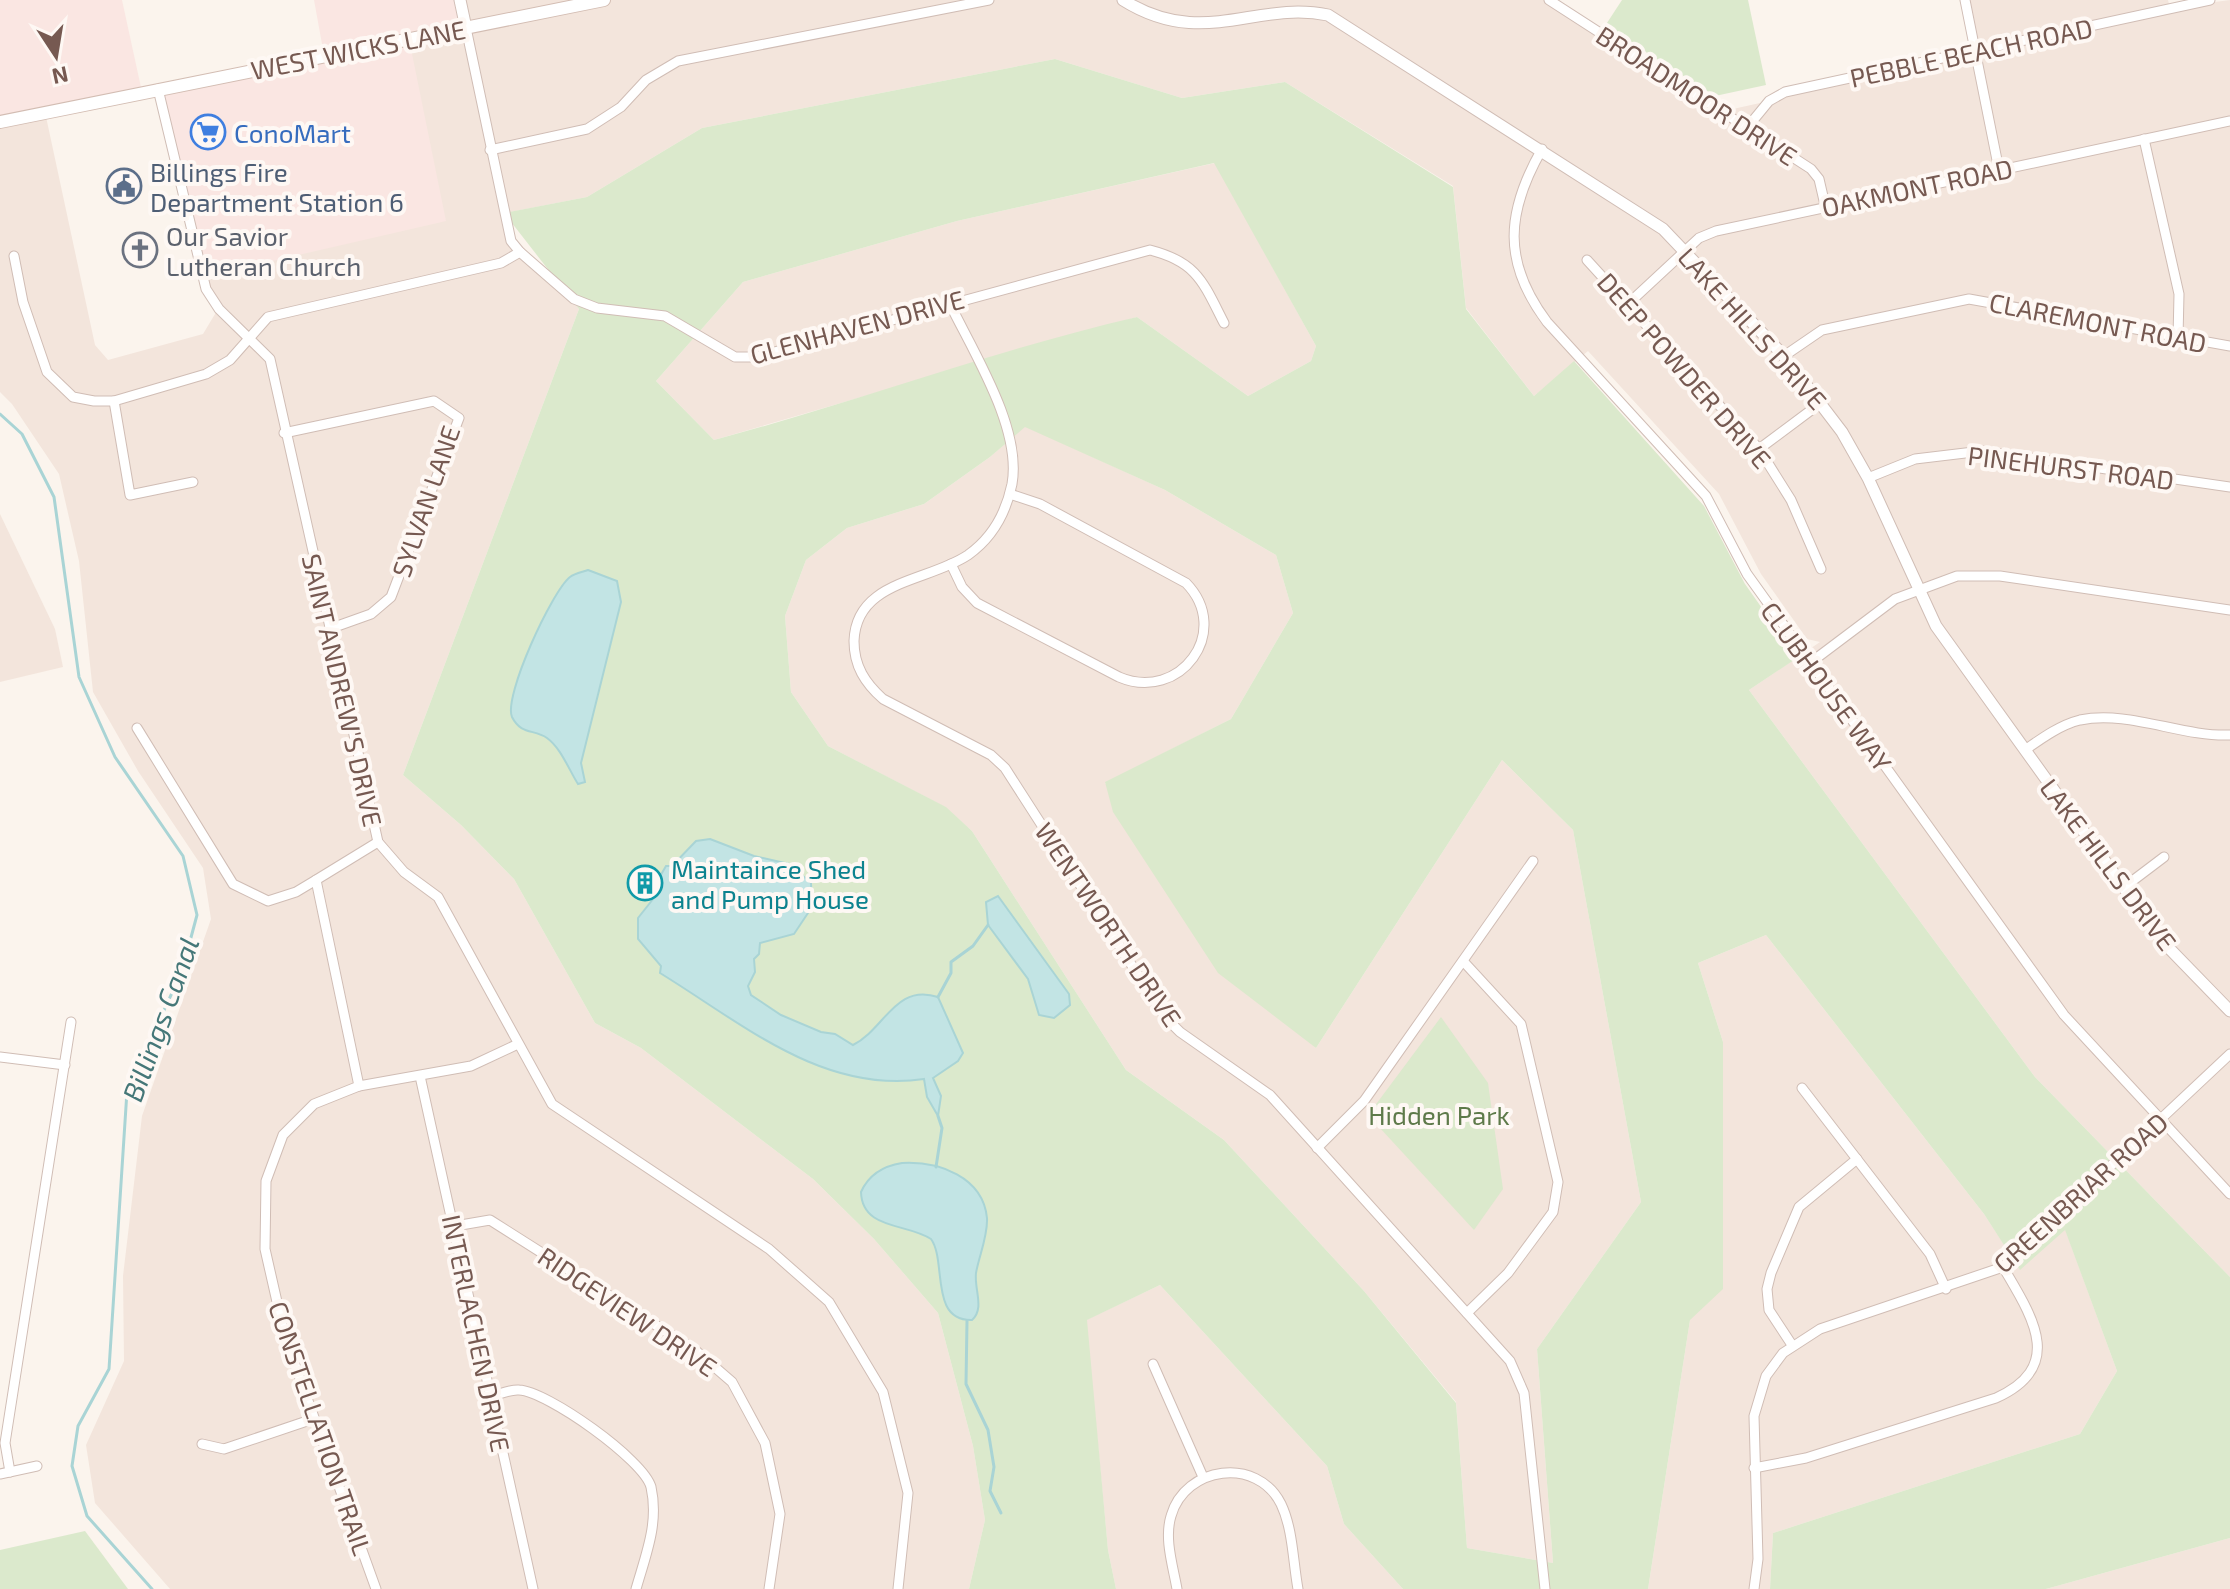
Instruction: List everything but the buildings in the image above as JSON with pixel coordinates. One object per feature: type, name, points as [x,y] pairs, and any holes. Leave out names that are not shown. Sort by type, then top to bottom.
[{"type":"main road","name":"WEST WICKS LANE","points":[[0,122],[604,0]]},
{"type":"street","points":[[460,0],[466,28]]},
{"type":"street","points":[[490,150],[587,129],[621,107],[646,80],[678,61],[989,0]]},
{"type":"street","name":"LAKE HILLS DRIVE","points":[[1123,0],[1147,14],[1183,22],[1224,19],[1272,9],[1315,10],[1340,22],[1542,149],[1663,229],[1784,356],[1822,402],[1868,478],[1917,591],[1936,626],[2163,942],[2230,1011]]},
{"type":"street","name":"BROADMOOR DRIVE","points":[[1549,0],[1811,169],[1819,179],[1825,205]]},
{"type":"street","points":[[1965,0],[1999,170]]},
{"type":"street","name":"PEBBLE BEACH ROAD","points":[[1746,129],[1769,101],[1785,92],[2210,0]]},
{"type":"street","name":"GLENHAVEN DRIVE","points":[[466,28],[511,241],[574,299],[597,308],[665,316],[735,357],[756,357],[949,302],[1150,250],[1176,257],[1200,276],[1224,323]]},
{"type":"street","name":"SAINT ANDREW'S DRIVE","points":[[158,89],[206,289],[219,309],[270,359],[284,433],[378,842],[404,872],[438,897],[552,1104],[769,1249],[829,1302],[883,1392],[908,1493],[898,1589]]},
{"type":"street","name":"OAKMONT ROAD","points":[[1629,303],[1699,238],[1716,231],[1825,205],[2230,121]]},
{"type":"street","points":[[2144,139],[2179,294],[2178,338]]},
{"type":"street","name":"CLUBHOUSE WAY","points":[[1542,149],[1519,194],[1514,221],[1514,245],[1527,296],[1547,322],[1706,496],[1747,574],[2064,1015],[2230,1194]]},
{"type":"street","points":[[14,256],[23,302],[47,372],[73,397],[114,401],[206,374],[230,360],[268,317],[501,263],[520,252]]},
{"type":"street","name":"DEEP POWDER DRIVE","points":[[1587,260],[1759,449],[1791,500],[1821,569]]},
{"type":"street","name":"CLAREMONT ROAD","points":[[1784,356],[1822,330],[1969,299],[2230,346]]},
{"type":"street","name":"WENTWORTH DRIVE","points":[[949,302],[1008,430],[1013,464],[1010,494],[1000,520],[989,536],[968,555],[882,591],[862,610],[855,631],[854,650],[859,669],[869,686],[883,699],[991,755],[1005,768],[1165,1017],[1180,1032],[1270,1095],[1510,1361],[1524,1393],[1545,1589]]},
{"type":"street","points":[[114,401],[130,495],[193,482]]},
{"type":"street","name":"SYLVAN LANE","points":[[284,433],[434,401],[459,418],[391,597],[371,614],[329,629]]},
{"type":"street","points":[[1759,449],[1822,402]]},
{"type":"street","name":"PINEHURST ROAD","points":[[1868,478],[1915,459],[1982,451],[2230,487]]},
{"type":"street","points":[[951,564],[962,587],[977,603],[1119,677],[1141,684],[1157,683],[1188,667],[1201,645],[1204,622],[1199,601],[1186,583],[1040,504],[1010,494]]},
{"type":"street","points":[[1810,663],[1895,599],[1957,576],[1975,575],[2230,610]]},
{"type":"street","points":[[2025,750],[2054,731],[2079,721],[2102,718],[2230,735]]},
{"type":"street","points":[[137,728],[233,884],[268,901],[296,892],[378,842]]},
{"type":"street","points":[[2123,888],[2164,857]]},
{"type":"street","points":[[1317,1148],[1364,1101],[1533,861]]},
{"type":"street","points":[[316,880],[359,1086]]},
{"type":"street","points":[[1463,961],[1521,1024],[1558,1182],[1553,1212],[1508,1273],[1467,1313]]},
{"type":"street","points":[[37,1466],[5,1473],[5,1443],[71,1022]]},
{"type":"street","name":"CONSTELLATION TRAIL","points":[[376,1589],[285,1337],[265,1249],[266,1181],[283,1135],[314,1104],[359,1086],[471,1066],[518,1044]]},
{"type":"street","name":"GREENBRIAR ROAD","points":[[1754,1589],[1758,1559],[1754,1468],[1756,1402],[1774,1363],[1792,1345],[1830,1325],[1946,1289],[2003,1267],[2230,1054]]},
{"type":"street","points":[[0,1057],[65,1065]]},
{"type":"street","name":"INTERLACHEN DRIVE","points":[[420,1076],[533,1589]]},
{"type":"street","points":[[1802,1088],[1930,1254],[1946,1289]]},
{"type":"street","points":[[1792,1345],[1769,1310],[1767,1295],[1771,1273],[1799,1207],[1857,1159]]},
{"type":"street","name":"RIDGEVIEW DRIVE","points":[[455,1226],[490,1220],[695,1350],[732,1382],[765,1443],[780,1514],[769,1589]]},
{"type":"street","points":[[1754,1468],[1806,1458],[1996,1398],[2016,1388],[2035,1361],[2037,1331],[2003,1267]]},
{"type":"street","points":[[1153,1364],[1203,1477]]},
{"type":"street","points":[[489,1397],[519,1389],[549,1400],[624,1452],[650,1483],[655,1527],[636,1589]]},
{"type":"street","points":[[202,1444],[224,1449],[313,1419]]},
{"type":"street","points":[[1177,1589],[1169,1522],[1183,1492],[1203,1477],[1226,1472],[1246,1475],[1276,1497],[1285,1515],[1298,1589]]},
{"type":"shaded area","points":[[0,0],[122,0],[142,92],[0,122]]},
{"type":"shaded area","points":[[314,0],[460,0],[466,28],[409,39],[446,221],[203,277],[158,89],[324,55]]},
{"type":"shaded area","points":[[460,0],[1549,0],[1724,111],[1769,101],[1785,92],[1974,51],[1964,0],[2168,0],[2170,8],[2230,0],[2230,1277],[2035,1077],[1749,690],[1820,642],[1807,639],[1761,574],[1719,494],[1588,351],[1534,396],[1466,308],[1453,186],[1285,82],[1182,98],[1055,59],[702,128],[587,197],[505,213],[511,241],[574,299],[579,309],[403,775],[461,825],[514,879],[595,1023],[641,1048],[813,1179],[874,1239],[938,1313],[973,1446],[985,1520],[969,1589],[170,1589],[95,1503],[86,1445],[124,1361],[123,1276],[142,1116],[211,919],[203,868],[138,771],[93,692],[79,561],[59,474],[12,404],[0,392],[0,122],[45,112],[95,345],[108,360],[203,334],[218,309],[203,277],[409,39]]},
{"type":"shaded area","points":[[1215,163],[1316,346],[1311,361],[1248,396],[1137,317],[714,440],[656,381],[743,282],[957,221]]},
{"type":"shaded area","points":[[1025,426],[1165,490],[1276,555],[1293,613],[1231,719],[1105,783],[1316,1048],[1502,760],[1573,830],[1641,1202],[1537,1349],[1553,1563],[1467,1548],[1456,1402],[1364,1291],[1224,1140],[1126,1070],[972,831],[945,807],[828,746],[791,692],[785,616],[806,560],[847,528],[924,504],[990,457]]},
{"type":"shaded area","points":[[0,514],[55,629],[63,667],[0,682]]},
{"type":"shaded area","points":[[1766,935],[1984,1214],[2020,1269],[2065,1229],[2117,1371],[2080,1434],[1773,1533],[1770,1589],[1648,1589],[1690,1320],[1723,1042],[1698,963]]},
{"type":"shaded area","points":[[1160,1285],[1327,1466],[1344,1524],[1403,1589],[1116,1589],[1108,1550],[1086,1320]]},
{"type":"shaded area","points":[[2230,1538],[2230,1589],[2046,1589]]},
{"type":"green space","points":[[1622,0],[1748,0],[1766,85],[1715,96],[1605,26]]},
{"type":"green space","points":[[1055,59],[1182,98],[1285,82],[1453,187],[1466,309],[1534,396],[1574,361],[1704,506],[1745,584],[1797,658],[1749,690],[2035,1077],[2230,1277],[2230,1538],[2046,1589],[1770,1589],[1773,1533],[2080,1434],[2117,1371],[2065,1230],[2020,1270],[1984,1214],[1766,935],[1698,963],[1723,1042],[1723,1289],[1690,1320],[1648,1589],[1403,1589],[1344,1524],[1327,1466],[1160,1285],[1087,1320],[1108,1550],[1116,1589],[969,1589],[985,1520],[973,1446],[938,1313],[874,1239],[813,1179],[641,1048],[595,1023],[514,879],[461,825],[403,775],[579,309],[504,213],[587,197],[702,128]],"holes":[[[1214,163],[1316,346],[1311,361],[1248,396],[1137,317],[1031,345],[714,440],[656,381],[743,282],[957,221]],[[1025,427],[1165,490],[1276,555],[1293,613],[1231,719],[1105,782],[1113,812],[1218,973],[1316,1048],[1502,760],[1573,830],[1641,1202],[1537,1349],[1553,1563],[1467,1548],[1456,1403],[1364,1291],[1224,1140],[1126,1070],[972,831],[946,807],[828,746],[791,692],[785,616],[806,560],[847,528],[924,504],[990,457]]]},
{"type":"green space","name":"Hidden Park","points":[[1441,1017],[1488,1083],[1503,1189],[1474,1230],[1368,1115]]},
{"type":"green space","points":[[85,1531],[128,1589],[0,1589],[0,1550]]},
{"type":"water","points":[[588,570],[617,581],[621,602],[581,763],[585,782],[578,784],[552,742],[519,727],[512,717],[511,706],[531,645],[552,602],[570,577]]},
{"type":"water","points":[[710,839],[754,856],[789,864],[811,883],[812,907],[794,934],[760,943],[759,954],[754,959],[755,972],[748,986],[751,995],[781,1015],[821,1032],[835,1034],[853,1045],[911,996],[923,994],[938,997],[963,1053],[958,1061],[933,1078],[941,1096],[938,1116],[927,1097],[924,1079],[887,1081],[852,1076],[818,1066],[753,1033],[660,973],[661,966],[638,939],[638,918],[661,889],[655,885],[666,866],[672,866],[696,841]]},
{"type":"water","points":[[998,896],[1069,994],[1070,1005],[1054,1018],[1039,1015],[1028,979],[988,925],[986,902]]},
{"type":"water","points":[[902,1163],[930,1165],[957,1174],[977,1192],[984,1204],[987,1225],[976,1273],[978,1310],[972,1320],[959,1318],[944,1301],[936,1249],[931,1239],[877,1219],[863,1204],[861,1192],[868,1180],[889,1166]]},
{"type":"waterway","name":"Billings Canal","points":[[0,414],[22,434],[54,497],[79,677],[115,757],[183,856],[197,915],[182,971],[127,1091],[109,1369],[78,1426],[72,1466],[87,1516],[152,1589]]},
{"type":"waterway","points":[[938,997],[951,973],[951,962],[973,946],[988,925]]},
{"type":"waterway","points":[[936,1167],[942,1128],[938,1116]]},
{"type":"waterway","points":[[967,1321],[966,1384],[988,1430],[994,1467],[990,1491],[1001,1513]]},
{"type":"place","name":"ConoMart","points":[[208,132]]},
{"type":"place","name":"Billings Fire Department Station 6","points":[[124,186]]},
{"type":"place","name":"Our Savior Lutheran Church","points":[[140,250]]},
{"type":"place","name":"Maintaince Shed and Pump House","points":[[645,883]]}]
